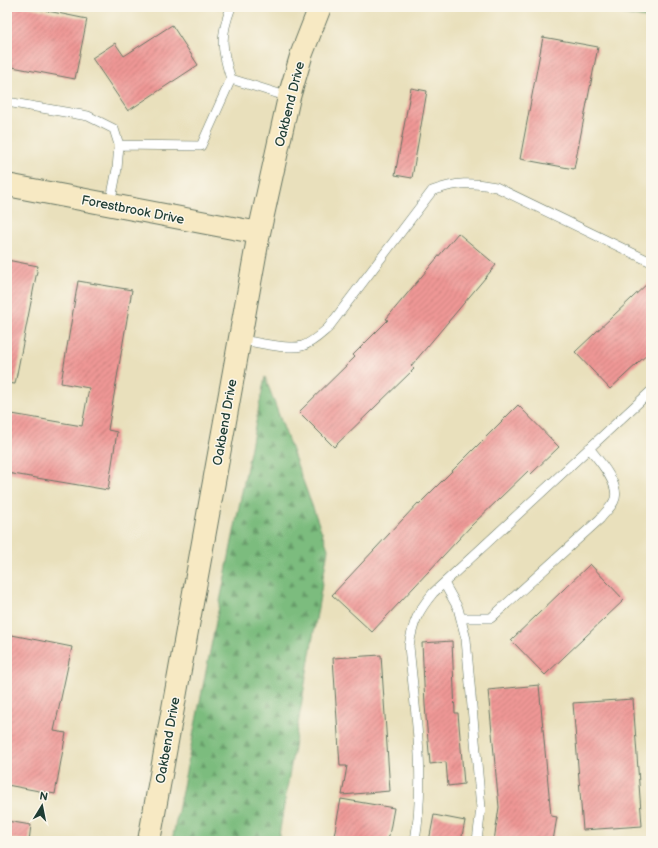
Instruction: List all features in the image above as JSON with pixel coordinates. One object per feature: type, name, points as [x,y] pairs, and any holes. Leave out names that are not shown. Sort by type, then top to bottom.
[{"type":"street","name":"Oakbend Drive","points":[[149,841],[259,233],[289,97],[302,53],[320,7]]},
{"type":"street","name":"Forestbrook Drive","points":[[7,185],[259,233]]},
{"type":"lane","points":[[119,145],[201,146],[231,79],[222,52],[224,27],[231,7]]},
{"type":"lane","points":[[231,79],[289,97]]},
{"type":"lane","points":[[7,102],[88,116],[114,129],[119,145],[117,169],[110,205]]},
{"type":"lane","points":[[239,339],[292,347],[303,346],[316,338],[328,328],[432,191],[452,184],[478,183],[496,187],[651,262]]},
{"type":"lane","points":[[415,841],[419,816],[421,769],[409,646],[412,627],[419,610],[444,583],[651,391]]},
{"type":"lane","points":[[461,618],[491,618],[600,519],[615,501],[616,492],[607,471],[589,448]]},
{"type":"lane","points":[[444,583],[458,608],[466,639],[481,808],[476,841]]},
{"type":"green space","points":[[586,7],[651,7],[651,19]]},
{"type":"green space","points":[[265,377],[328,549],[278,841],[172,841]]},
{"type":"building","points":[[7,7],[28,7],[87,19],[75,79],[7,66]]},
{"type":"building","points":[[172,25],[198,65],[128,111],[92,58],[115,43],[124,56]]},
{"type":"building","points":[[543,37],[598,47],[574,169],[520,159]]},
{"type":"building","points":[[411,88],[427,91],[412,178],[395,175]]},
{"type":"building","points":[[458,233],[496,265],[411,366],[414,369],[334,447],[299,412],[355,357],[353,355],[388,320],[386,319]]},
{"type":"building","points":[[7,260],[38,266],[15,384],[7,383]]},
{"type":"building","points":[[651,280],[651,351],[610,389],[575,352]]},
{"type":"building","points":[[78,281],[132,290],[108,430],[117,432],[108,490],[7,473],[7,442],[12,414],[82,426],[89,388],[61,383]]},
{"type":"building","points":[[518,405],[559,447],[531,474],[528,471],[471,526],[372,632],[332,595],[418,503],[419,504]]},
{"type":"building","points":[[590,564],[624,600],[545,675],[511,640]]},
{"type":"building","points":[[7,634],[72,647],[54,731],[66,733],[55,794],[7,785]]},
{"type":"building","points":[[452,641],[455,713],[458,713],[464,784],[448,786],[446,762],[430,764],[422,643]]},
{"type":"building","points":[[381,655],[390,791],[342,795],[347,766],[340,766],[333,658]]},
{"type":"building","points":[[539,685],[551,816],[557,817],[553,841],[494,841],[499,807],[488,690]]},
{"type":"building","points":[[633,699],[642,826],[583,830],[573,703]]},
{"type":"building","points":[[341,799],[394,808],[388,841],[333,841]]},
{"type":"building","points":[[434,815],[465,821],[461,841],[429,841]]},
{"type":"building","points":[[7,821],[31,825],[29,841],[7,838]]}]
